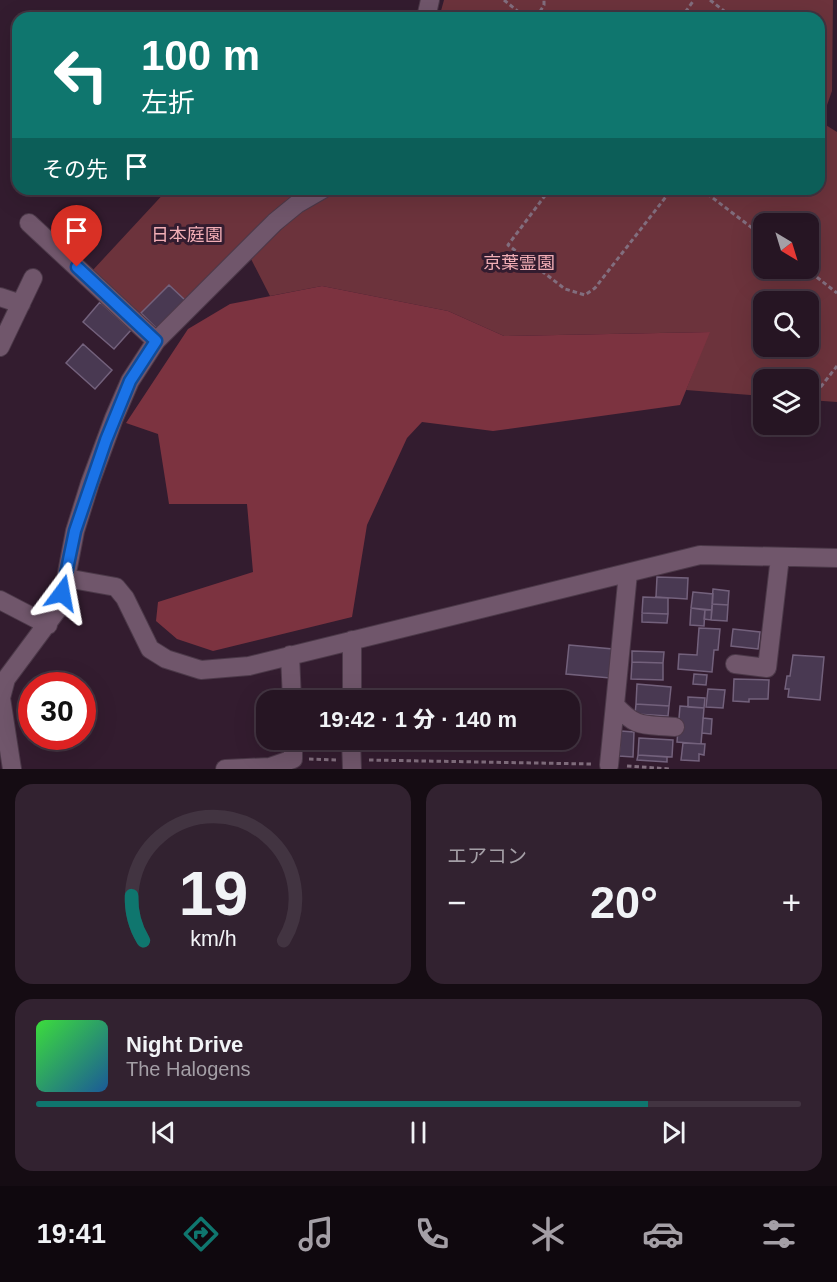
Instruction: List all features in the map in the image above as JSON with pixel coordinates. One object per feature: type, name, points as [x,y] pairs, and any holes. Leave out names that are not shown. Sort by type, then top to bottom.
[{"type":"street","points":[[12,769],[1,698],[2,688],[6,679],[58,609],[75,531],[90,483],[130,381],[156,341],[275,222],[312,195]]},
{"type":"street","points":[[29,223],[156,341]]},
{"type":"street","points":[[0,347],[33,278]]},
{"type":"street","points":[[0,297],[21,304]]},
{"type":"street","points":[[66,578],[116,587],[125,598],[150,649],[166,659],[201,670],[249,666],[700,555],[837,558]]},
{"type":"street","points":[[735,664],[767,668],[780,556]]},
{"type":"street","points":[[609,765],[628,573]]},
{"type":"street","points":[[0,600],[48,625]]},
{"type":"street","points":[[352,640],[352,690]]},
{"type":"street","points":[[290,655],[292,690]]},
{"type":"street","points":[[615,705],[628,720],[636,724],[675,727]]},
{"type":"street","points":[[225,769],[270,767],[293,759],[293,750]]},
{"type":"street","points":[[351,750],[352,765]]},
{"type":"path","points":[[504,0],[519,12]]},
{"type":"path","points":[[710,0],[725,12]]},
{"type":"path","points":[[546,195],[508,245],[565,289],[585,295],[595,288],[667,195]]},
{"type":"path","points":[[709,195],[753,229]]},
{"type":"path","points":[[819,279],[837,293]]},
{"type":"path","points":[[819,389],[837,366]]},
{"type":"path","points":[[293,759],[352,765],[609,765],[670,769]]},
{"type":"green space","name":"京葉霊園","points":[[444,0],[833,0],[832,91],[825,111],[825,12],[441,12]]},
{"type":"green space","name":"京葉霊園","points":[[825,124],[837,132],[837,402],[819,401],[819,369],[753,369],[753,395],[686,390],[709,332],[504,336],[448,311],[322,286],[270,296],[251,259],[295,216],[328,195],[825,195]]},
{"type":"green space","name":"日本庭園","points":[[162,195],[307,195],[155,334],[92,271]]},
{"type":"shaded area","points":[[322,286],[448,311],[504,336],[710,332],[680,405],[493,431],[422,422],[407,438],[367,525],[352,617],[213,651],[177,639],[156,621],[158,602],[253,572],[247,504],[169,504],[158,434],[126,423],[188,329],[230,304]]},
{"type":"building","points":[[169,285],[185,300],[157,329],[141,313]]},
{"type":"building","points":[[100,302],[131,330],[114,349],[83,322]]},
{"type":"building","points":[[83,344],[112,370],[95,389],[66,363]]},
{"type":"building","points":[[657,577],[688,578],[687,599],[656,597]]},
{"type":"building","points":[[713,589],[729,591],[728,605],[712,604]]},
{"type":"building","points":[[693,592],[713,594],[712,610],[691,608]]},
{"type":"building","points":[[643,597],[668,598],[668,614],[642,613]]},
{"type":"building","points":[[712,604],[728,605],[727,621],[711,620]]},
{"type":"building","points":[[691,608],[705,610],[704,626],[690,625]]},
{"type":"building","points":[[705,610],[712,610],[711,620],[704,619]]},
{"type":"building","points":[[642,613],[668,614],[667,623],[642,622]]},
{"type":"building","points":[[699,628],[720,629],[718,650],[714,650],[712,672],[678,669],[679,654],[697,655]]},
{"type":"building","points":[[733,629],[760,632],[758,649],[731,646]]},
{"type":"building","points":[[569,645],[613,649],[610,678],[566,674]]},
{"type":"building","points":[[632,651],[664,652],[663,663],[632,662]]},
{"type":"building","points":[[793,655],[824,657],[820,700],[788,697],[789,689],[785,689],[787,676],[790,676]]},
{"type":"building","points":[[632,662],[663,663],[663,680],[631,679]]},
{"type":"building","points":[[694,674],[707,675],[706,685],[693,684]]},
{"type":"building","points":[[734,679],[769,680],[768,699],[749,699],[749,702],[733,701]]},
{"type":"building","points":[[637,684],[671,687],[669,706],[636,704]]},
{"type":"building","points":[[708,689],[725,690],[723,708],[706,707]]},
{"type":"building","points":[[688,697],[705,698],[704,708],[688,707]]},
{"type":"building","points":[[636,704],[669,706],[668,716],[635,714]]},
{"type":"building","points":[[680,706],[704,708],[701,744],[677,742]]},
{"type":"building","points":[[703,718],[712,719],[711,734],[702,733]]},
{"type":"building","points":[[621,731],[634,732],[633,757],[619,756]]},
{"type":"building","points":[[639,738],[673,740],[672,757],[638,755]]},
{"type":"building","points":[[683,743],[705,744],[704,755],[699,754],[699,761],[681,760]]},
{"type":"building","points":[[638,755],[667,757],[667,762],[637,760]]},
{"type":"route","points":[[62,593],[75,531],[114,418],[130,381],[156,341],[77,267]]}]
